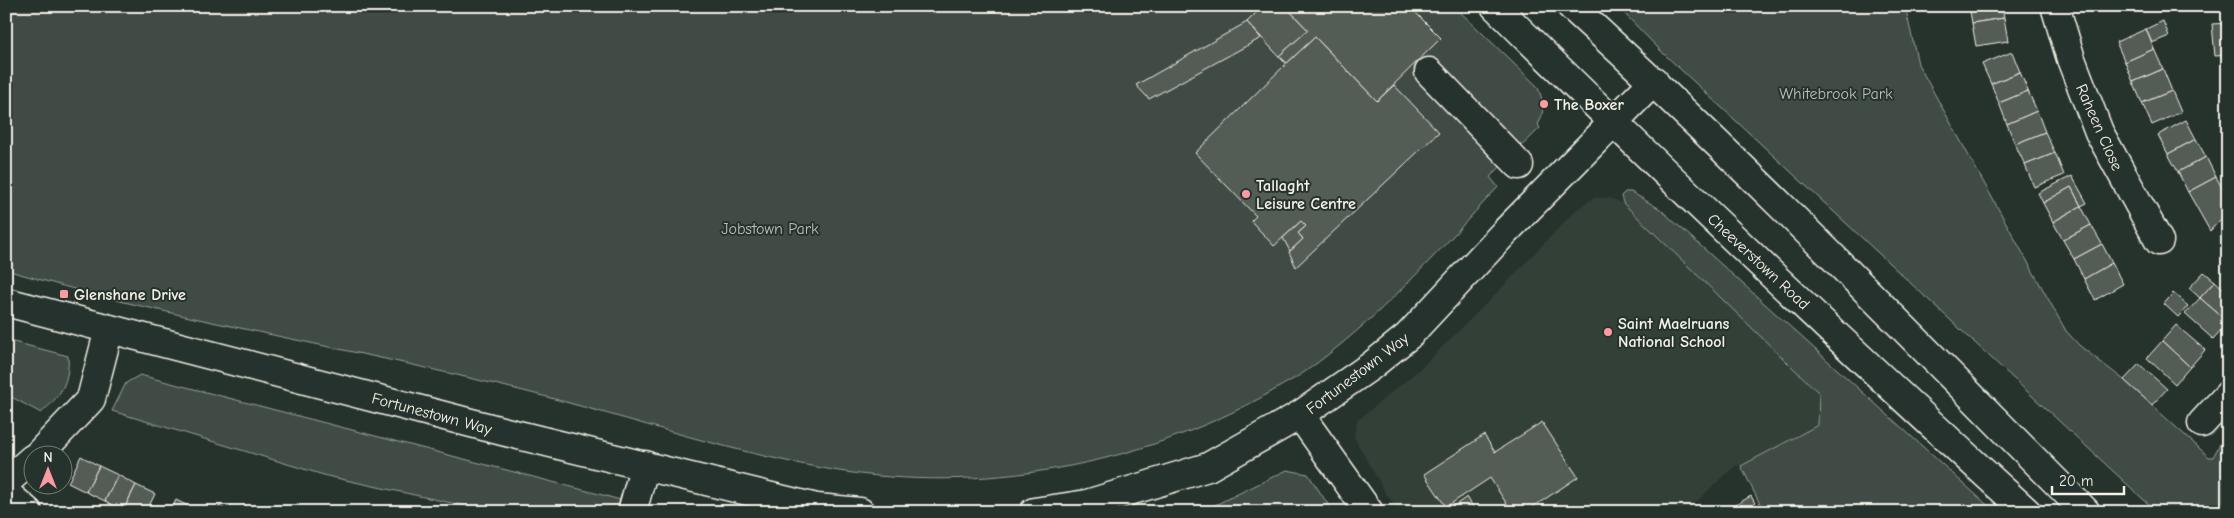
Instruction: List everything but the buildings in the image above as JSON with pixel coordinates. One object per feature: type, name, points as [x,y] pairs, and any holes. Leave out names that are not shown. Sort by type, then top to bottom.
[{"type":"street","name":"Cheeverstown Road","points":[[1495,6],[1613,123],[1914,409],[2027,512]]},
{"type":"street","points":[[1572,6],[1654,81],[2086,512]]},
{"type":"street","name":"Raheen Close","points":[[2055,6],[2071,59],[2099,132],[2159,241]]},
{"type":"street","points":[[1429,72],[1519,165]]},
{"type":"street","name":"Fortunestown Way","points":[[1034,512],[1087,504],[1208,466],[1300,415],[1371,366],[1408,336],[1504,233],[1654,81]]},
{"type":"street","name":"Fortunestown Way","points":[[6,302],[502,431],[817,508],[860,512]]},
{"type":"street","points":[[46,446],[91,399],[108,329]]},
{"type":"street","points":[[2202,424],[2228,395]]},
{"type":"street","points":[[1300,415],[1369,512]]},
{"type":"street","points":[[632,512],[645,465]]},
{"type":"street","points":[[6,482],[22,468]]},
{"type":"street","points":[[6,493],[28,512]]},
{"type":"shaded area","name":"Saint Maelruans National School","points":[[1593,198],[1610,198],[1623,203],[1661,236],[1819,393],[1818,425],[1741,466],[1736,465],[1685,512],[1401,512],[1386,494],[1354,437],[1357,421],[1422,367],[1492,298],[1576,210]]},
{"type":"green space","name":"Jobstown Park","points":[[6,6],[1454,6],[1537,86],[1543,110],[1538,125],[1540,128],[1490,177],[1498,187],[1430,260],[1383,308],[1358,330],[1302,374],[1271,392],[1221,418],[1169,439],[1114,456],[1058,468],[1002,476],[945,479],[888,477],[833,470],[750,453],[544,396],[408,364],[124,302],[6,270]]},
{"type":"green space","name":"Whitebrook Park","points":[[1617,6],[1905,6],[1918,64],[2066,331],[2080,346],[2124,380],[2209,457],[2213,457],[2228,429],[2228,512],[2157,512],[1664,54]]},
{"type":"green space","points":[[1625,192],[1631,192],[1660,209],[1995,512],[1764,512],[1741,466],[1818,425],[1819,393],[1623,203],[1621,196]]},
{"type":"green space","points":[[6,340],[68,356],[67,374],[62,388],[54,401],[41,413],[6,394]]},
{"type":"green space","points":[[140,375],[664,512],[493,512],[327,476],[112,411],[126,383]]},
{"type":"green space","points":[[1287,470],[1308,474],[1333,512],[1194,512],[1213,506]]},
{"type":"place","name":"The Boxer","points":[[1544,104]]},
{"type":"place","name":"Tallaght Leisure Centre","points":[[1246,194]]},
{"type":"place","name":"Glenshane Drive","points":[[64,294]]},
{"type":"place","name":"Saint Maelruans National School","points":[[1608,332]]}]
